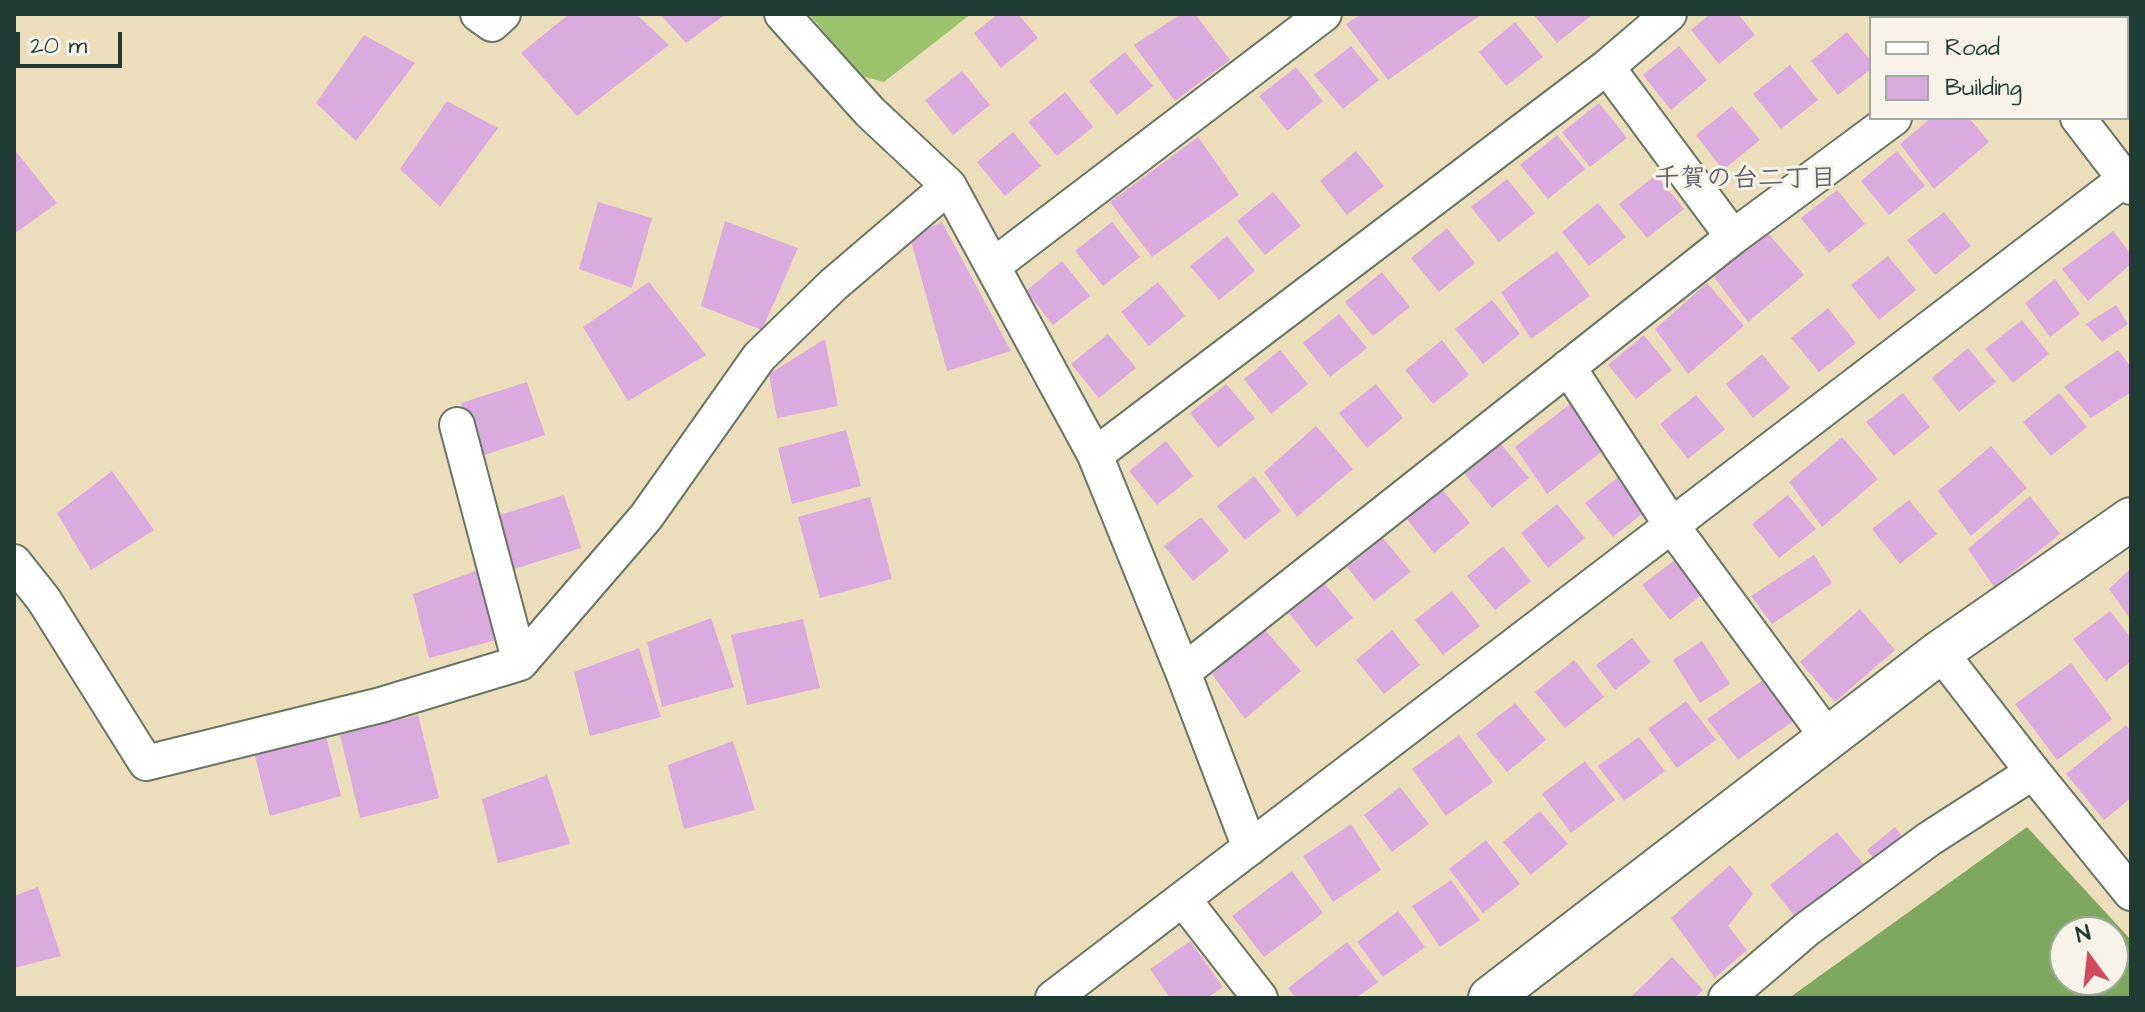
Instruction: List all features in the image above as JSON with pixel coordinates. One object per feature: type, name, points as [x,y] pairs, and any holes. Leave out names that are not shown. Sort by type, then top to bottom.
[{"type":"street","points":[[478,14],[492,24],[503,14]]},
{"type":"street","points":[[782,14],[870,112],[949,186],[1095,455],[1250,848]]},
{"type":"street","points":[[993,266],[1324,14]]},
{"type":"street","points":[[1095,455],[1607,67],[1669,14]]},
{"type":"street","points":[[1607,67],[1733,237]]},
{"type":"street","points":[[1183,672],[1733,237],[1891,120]]},
{"type":"street","points":[[1053,998],[2128,183],[2080,120]]},
{"type":"street","points":[[14,562],[44,600],[146,763],[381,705],[520,663],[646,517],[759,357],[833,285],[949,186]]},
{"type":"street","points":[[1568,367],[1672,526],[1828,738]]},
{"type":"street","points":[[457,425],[520,663]]},
{"type":"street","points":[[1490,998],[1940,652],[2131,519]]},
{"type":"street","points":[[1940,652],[2033,772],[2126,874]]},
{"type":"street","points":[[1726,998],[1807,929],[1929,839],[2033,772]]},
{"type":"street","points":[[1183,899],[1260,998]]},
{"type":"green space","points":[[809,14],[971,14],[884,82],[861,76]]},
{"type":"green space","points":[[2027,827],[2109,916],[2049,916],[2049,996],[2129,996],[2129,938],[2131,998],[1789,998]]},
{"type":"building","points":[[569,14],[636,14],[669,45],[577,116],[521,53]]},
{"type":"building","points":[[660,14],[726,14],[686,43]]},
{"type":"building","points":[[998,14],[1018,14],[1038,38],[1001,68],[974,33]]},
{"type":"building","points":[[1181,14],[1195,14],[1230,60],[1175,101],[1134,45]]},
{"type":"building","points":[[1361,14],[1482,14],[1388,80],[1346,24]]},
{"type":"building","points":[[1533,14],[1593,14],[1557,43]]},
{"type":"building","points":[[1710,14],[1738,14],[1755,35],[1719,64],[1691,30]]},
{"type":"building","points":[[1871,14],[1932,16],[1872,16]]},
{"type":"building","points":[[1515,22],[1543,57],[1506,86],[1479,52]]},
{"type":"building","points":[[1847,32],[1869,59],[1869,71],[1838,95],[1811,61]]},
{"type":"building","points":[[364,35],[415,63],[356,141],[316,103]]},
{"type":"building","points":[[1351,46],[1379,80],[1343,109],[1314,75]]},
{"type":"building","points":[[1679,46],[1707,80],[1671,110],[1643,75]]},
{"type":"building","points":[[1125,52],[1153,86],[1117,115],[1089,81]]},
{"type":"building","points":[[1790,65],[1818,100],[1781,129],[1753,94]]},
{"type":"building","points":[[1296,67],[1323,101],[1287,131],[1259,96]]},
{"type":"building","points":[[962,71],[990,105],[953,135],[925,100]]},
{"type":"building","points":[[1065,92],[1093,127],[1057,156],[1028,122]]},
{"type":"building","points":[[447,101],[498,128],[440,207],[400,169]]},
{"type":"building","points":[[1599,103],[1627,138],[1590,167],[1562,132]]},
{"type":"building","points":[[1732,106],[1760,140],[1723,170],[1696,135]]},
{"type":"building","points":[[1929,120],[1971,120],[1989,142],[1934,189],[1900,144]]},
{"type":"building","points":[[1013,132],[1041,166],[1005,196],[977,162]]},
{"type":"building","points":[[1557,135],[1585,169],[1548,199],[1520,165]]},
{"type":"building","points":[[1198,137],[1239,195],[1152,257],[1110,202]]},
{"type":"building","points":[[14,149],[57,203],[14,234]]},
{"type":"building","points":[[1356,151],[1384,186],[1347,215],[1320,181]]},
{"type":"building","points":[[1897,151],[1925,186],[1889,215],[1861,181]]},
{"type":"building","points":[[1656,175],[1684,209],[1647,238],[1619,204]]},
{"type":"building","points":[[1507,179],[1535,213],[1499,242],[1471,207]]},
{"type":"building","points":[[1837,190],[1865,224],[1829,253],[1801,218]]},
{"type":"building","points":[[1273,192],[1301,226],[1265,255],[1237,221]]},
{"type":"building","points":[[598,202],[652,218],[632,288],[579,269]]},
{"type":"building","points":[[1598,203],[1626,237],[1589,266],[1562,232]]},
{"type":"building","points":[[1944,212],[1971,246],[1935,275],[1907,240]]},
{"type":"building","points":[[725,221],[798,248],[762,330],[701,306]]},
{"type":"building","points":[[942,222],[1011,351],[947,371],[910,237]]},
{"type":"building","points":[[1112,222],[1140,257],[1103,286],[1075,251]]},
{"type":"building","points":[[1447,228],[1475,263],[1439,292],[1411,258]]},
{"type":"building","points":[[2113,231],[2131,254],[2131,264],[2088,301],[2062,269]]},
{"type":"building","points":[[1767,232],[1804,275],[1748,322],[1714,277]]},
{"type":"building","points":[[1227,236],[1255,271],[1219,300],[1190,266]]},
{"type":"building","points":[[1557,251],[1590,296],[1531,339],[1501,292]]},
{"type":"building","points":[[1888,256],[1916,290],[1879,320],[1851,285]]},
{"type":"building","points":[[1062,261],[1090,296],[1053,325],[1026,291]]},
{"type":"building","points":[[1382,272],[1410,307],[1373,336],[1345,302]]},
{"type":"building","points":[[2055,279],[2080,314],[2050,337],[2025,303]]},
{"type":"building","points":[[649,282],[706,355],[628,401],[583,327]]},
{"type":"building","points":[[1158,282],[1185,316],[1149,346],[1121,312]]},
{"type":"building","points":[[1707,283],[1744,326],[1688,374],[1655,329]]},
{"type":"building","points":[[1492,300],[1520,334],[1483,364],[1455,329]]},
{"type":"building","points":[[2116,305],[2128,324],[2102,342],[2086,324]]},
{"type":"building","points":[[1828,308],[1856,343],[1819,372],[1791,338]]},
{"type":"building","points":[[1339,314],[1367,348],[1330,377],[1303,343]]},
{"type":"building","points":[[2022,320],[2049,354],[2013,383],[1985,349]]},
{"type":"building","points":[[1108,334],[1136,368],[1099,398],[1071,364]]},
{"type":"building","points":[[1644,335],[1672,370],[1636,399],[1608,365]]},
{"type":"building","points":[[825,339],[838,406],[777,418],[769,374]]},
{"type":"building","points":[[1442,340],[1469,375],[1433,404],[1405,370]]},
{"type":"building","points":[[1968,348],[1996,382],[1959,412],[1932,378]]},
{"type":"building","points":[[1280,350],[1308,384],[1271,414],[1244,379]]},
{"type":"building","points":[[2118,350],[2131,367],[2131,392],[2091,418],[2064,387]]},
{"type":"building","points":[[1762,354],[1790,388],[1753,418],[1726,384]]},
{"type":"building","points":[[527,382],[545,435],[475,458],[461,403]]},
{"type":"building","points":[[1226,384],[1255,418],[1218,448],[1190,413]]},
{"type":"building","points":[[1376,384],[1403,418],[1367,448],[1339,413]]},
{"type":"building","points":[[1903,393],[1930,427],[1894,456],[1866,422]]},
{"type":"building","points":[[2059,393],[2087,427],[2051,456],[2023,422]]},
{"type":"building","points":[[1696,395],[1725,429],[1688,459],[1660,424]]},
{"type":"building","points":[[1570,404],[1605,449],[1547,494],[1515,447]]},
{"type":"building","points":[[1316,426],[1353,469],[1297,517],[1264,472]]},
{"type":"building","points":[[846,430],[861,486],[792,504],[778,448]]},
{"type":"building","points":[[1842,437],[1878,479],[1822,527],[1789,482]]},
{"type":"building","points":[[1166,441],[1193,476],[1157,505],[1129,471]]},
{"type":"building","points":[[1501,444],[1529,478],[1492,508],[1464,473]]},
{"type":"building","points":[[1991,446],[2027,488],[1971,536],[1938,491]]},
{"type":"building","points":[[112,471],[154,530],[91,570],[57,513]]},
{"type":"building","points":[[1622,474],[1649,508],[1613,537],[1585,503]]},
{"type":"building","points":[[1254,476],[1281,511],[1245,540],[1217,506]]},
{"type":"building","points":[[1442,489],[1470,523],[1434,553],[1406,518]]},
{"type":"building","points":[[564,495],[581,548],[511,570],[497,516]]},
{"type":"building","points":[[1788,495],[1816,529],[1779,558],[1752,524]]},
{"type":"building","points":[[2030,496],[2060,534],[1994,587],[1968,549]]},
{"type":"building","points":[[870,497],[892,579],[820,598],[798,517]]},
{"type":"building","points":[[1909,500],[1937,534],[1900,564],[1872,529]]},
{"type":"building","points":[[1557,504],[1585,538],[1548,568],[1521,533]]},
{"type":"building","points":[[1201,517],[1229,551],[1193,581],[1164,546]]},
{"type":"building","points":[[1383,538],[1411,572],[1374,601],[1347,567]]},
{"type":"building","points":[[1503,546],[1531,581],[1495,610],[1467,576]]},
{"type":"building","points":[[1814,555],[1832,583],[1772,624],[1751,596]]},
{"type":"building","points":[[1679,557],[1706,591],[1670,620],[1642,585]]},
{"type":"building","points":[[2131,568],[2131,620],[2109,589]]},
{"type":"building","points":[[478,570],[500,639],[429,658],[413,594]]},
{"type":"building","points":[[1325,584],[1353,618],[1316,647],[1289,613]]},
{"type":"building","points":[[1452,591],[1480,626],[1443,655],[1415,620]]},
{"type":"building","points":[[1860,609],[1895,650],[1835,702],[1800,662]]},
{"type":"building","points":[[2110,611],[2131,638],[2131,661],[2106,681],[2073,639]]},
{"type":"building","points":[[711,618],[734,687],[662,707],[647,642]]},
{"type":"building","points":[[803,619],[820,688],[747,705],[731,635]]},
{"type":"building","points":[[1264,629],[1301,671],[1245,719],[1212,674]]},
{"type":"building","points":[[1392,630],[1420,665],[1384,694],[1356,660]]},
{"type":"building","points":[[1632,638],[1651,662],[1615,690],[1596,665]]},
{"type":"building","points":[[1702,641],[1730,684],[1700,703],[1673,660]]},
{"type":"building","points":[[639,648],[661,717],[590,736],[574,672]]},
{"type":"building","points":[[1574,660],[1604,697],[1565,728],[1535,692]]},
{"type":"building","points":[[2071,663],[2112,719],[2057,760],[2015,704]]},
{"type":"building","points":[[1767,677],[1796,719],[1738,760],[1707,719]]},
{"type":"building","points":[[1686,701],[1716,740],[1677,768],[1648,729]]},
{"type":"building","points":[[1515,703],[1546,740],[1507,772],[1476,734]]},
{"type":"building","points":[[418,715],[439,798],[360,818],[340,735]]},
{"type":"building","points":[[2126,725],[2131,731],[2131,798],[2104,820],[2066,774]]},
{"type":"building","points":[[325,731],[341,796],[270,816],[254,752]]},
{"type":"building","points":[[1459,735],[1493,782],[1446,816],[1412,769]]},
{"type":"building","points":[[1639,737],[1665,771],[1624,801],[1598,766]]},
{"type":"building","points":[[733,741],[755,810],[684,829],[668,765]]},
{"type":"building","points":[[1585,761],[1615,800],[1571,833],[1542,794]]},
{"type":"building","points":[[547,775],[570,844],[498,863],[482,799]]},
{"type":"building","points":[[1400,787],[1429,824],[1392,852],[1364,815]]},
{"type":"building","points":[[1540,811],[1568,844],[1531,875],[1503,842]]},
{"type":"building","points":[[1351,824],[1381,870],[1333,902],[1303,856]]},
{"type":"building","points":[[1895,827],[1908,844],[1881,867],[1867,850]]},
{"type":"building","points":[[1837,832],[1864,865],[1797,919],[1770,885]]},
{"type":"building","points":[[1486,840],[1520,884],[1483,913],[1449,869]]},
{"type":"building","points":[[1730,865],[1753,894],[1728,926],[1747,950],[1715,978],[1671,918]]},
{"type":"building","points":[[1292,871],[1323,913],[1264,957],[1232,916]]},
{"type":"building","points":[[1451,880],[1480,920],[1440,947],[1412,906]]},
{"type":"building","points":[[38,887],[61,956],[14,968],[14,896]]},
{"type":"building","points":[[1398,911],[1425,947],[1383,977],[1357,942]]},
{"type":"building","points":[[1190,941],[1223,987],[1207,998],[1170,998],[1150,969]]},
{"type":"building","points":[[1347,942],[1378,982],[1356,998],[1296,998],[1288,988]]},
{"type":"building","points":[[1672,957],[1703,990],[1695,998],[1630,998]]},
{"type":"district","name":"千賀の台二丁目","points":[[1745,181]]}]
